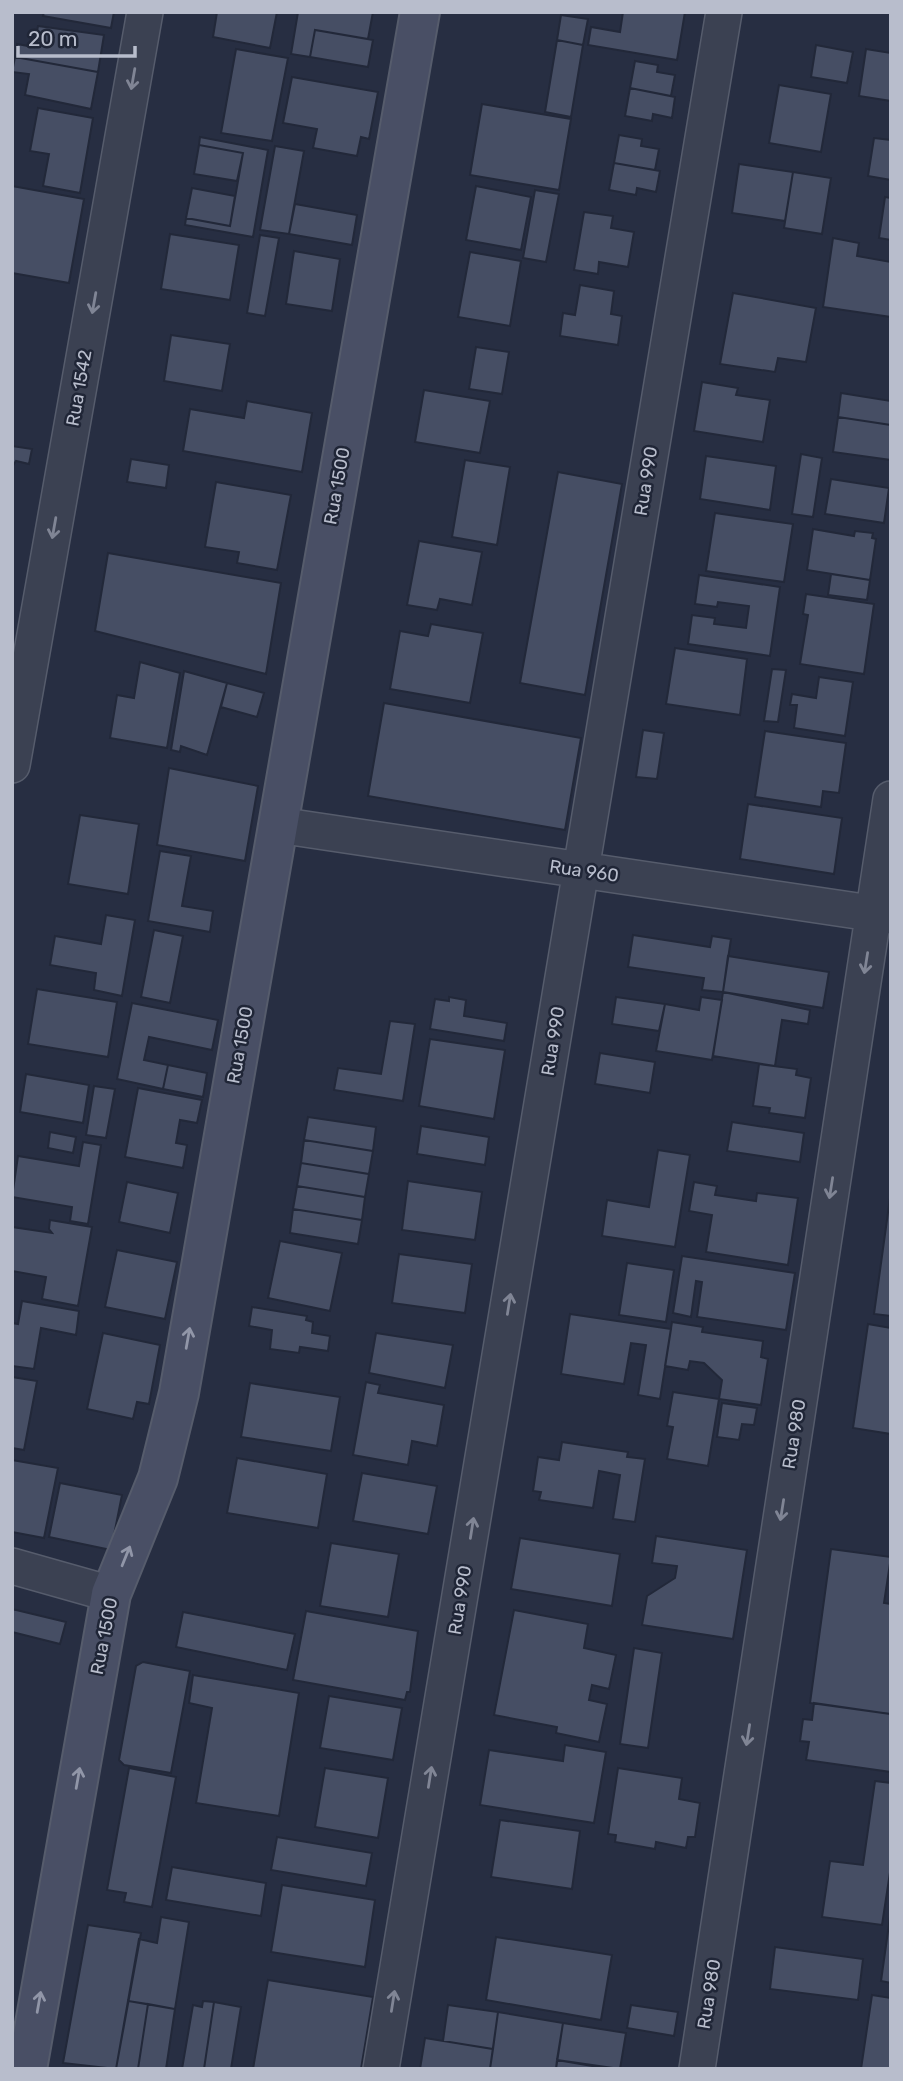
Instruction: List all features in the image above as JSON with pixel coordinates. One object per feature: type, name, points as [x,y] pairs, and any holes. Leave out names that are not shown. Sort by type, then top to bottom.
[{"type":"street","name":"Rua 1542","points":[[12,765],[145,12]]},
{"type":"street","name":"Rua 1500","points":[[27,2069],[111,1594],[158,1478],[178,1393],[420,12]]},
{"type":"street","name":"Rua 990","points":[[382,2069],[724,12]]},
{"type":"street","name":"Rua 980","points":[[697,2069],[882,914],[891,799]]},
{"type":"street","name":"Rua 960","points":[[278,825],[882,914]]},
{"type":"street","points":[[12,1566],[111,1594]]},
{"type":"building","points":[[44,12],[114,12],[111,28],[43,16]]},
{"type":"building","points":[[217,12],[277,12],[270,48],[213,37]]},
{"type":"building","points":[[298,12],[373,12],[368,39],[315,30],[310,57],[291,54]]},
{"type":"building","points":[[623,12],[685,12],[677,60],[588,45],[591,27],[620,32]]},
{"type":"building","points":[[561,15],[588,19],[583,45],[557,40]]},
{"type":"building","points":[[38,26],[104,35],[98,72],[15,57],[17,44],[34,47]]},
{"type":"building","points":[[315,30],[373,40],[368,67],[310,57]]},
{"type":"building","points":[[557,40],[583,45],[571,117],[545,112]]},
{"type":"building","points":[[816,45],[853,52],[847,83],[811,77]]},
{"type":"building","points":[[236,49],[288,58],[272,141],[221,133]]},
{"type":"building","points":[[866,49],[891,53],[891,101],[859,96]]},
{"type":"building","points":[[15,57],[98,72],[91,109],[25,95],[29,74],[12,72]]},
{"type":"building","points":[[635,61],[658,65],[657,72],[675,75],[671,96],[630,88]]},
{"type":"building","points":[[292,77],[378,92],[369,139],[361,137],[357,156],[313,148],[317,129],[283,123]]},
{"type":"building","points":[[779,85],[831,94],[821,152],[769,143]]},
{"type":"building","points":[[630,88],[675,97],[672,118],[653,114],[652,121],[625,116]]},
{"type":"building","points":[[482,104],[571,119],[559,190],[470,175]]},
{"type":"building","points":[[38,108],[93,118],[80,193],[43,186],[49,154],[30,151]]},
{"type":"building","points":[[619,135],[642,139],[641,146],[659,149],[655,170],[614,163]]},
{"type":"building","points":[[200,137],[268,150],[253,237],[185,225],[186,218],[230,226],[243,153],[199,145]]},
{"type":"building","points":[[874,138],[891,140],[891,180],[868,176]]},
{"type":"building","points":[[199,145],[243,153],[237,181],[194,174]]},
{"type":"building","points":[[275,146],[304,151],[289,234],[260,230]]},
{"type":"building","points":[[614,163],[660,171],[656,192],[637,188],[636,195],[609,190]]},
{"type":"building","points":[[739,164],[793,172],[785,221],[732,213]]},
{"type":"building","points":[[793,172],[831,178],[822,234],[784,228]]},
{"type":"building","points":[[12,186],[84,199],[69,283],[12,273]]},
{"type":"building","points":[[476,186],[531,197],[521,250],[466,240]]},
{"type":"building","points":[[192,188],[235,196],[230,226],[186,218]]},
{"type":"building","points":[[535,190],[559,194],[546,262],[523,258]]},
{"type":"building","points":[[885,197],[891,198],[891,240],[879,238]]},
{"type":"building","points":[[295,204],[357,215],[352,245],[289,234]]},
{"type":"building","points":[[584,212],[613,216],[611,228],[634,232],[628,267],[599,262],[598,274],[574,270]]},
{"type":"building","points":[[170,234],[239,245],[230,300],[161,289]]},
{"type":"building","points":[[260,235],[279,238],[265,316],[247,313]]},
{"type":"building","points":[[833,238],[859,243],[857,256],[891,262],[891,317],[823,307]]},
{"type":"building","points":[[294,251],[340,259],[332,311],[286,304]]},
{"type":"building","points":[[470,252],[521,261],[510,326],[458,317]]},
{"type":"building","points":[[580,285],[614,291],[611,314],[622,316],[618,345],[560,336],[563,313],[575,315]]},
{"type":"building","points":[[733,293],[816,308],[806,362],[778,358],[775,372],[720,364]]},
{"type":"building","points":[[171,335],[230,344],[222,391],[164,381]]},
{"type":"building","points":[[476,347],[509,352],[502,394],[469,389]]},
{"type":"building","points":[[702,382],[738,388],[736,395],[770,400],[763,442],[694,431]]},
{"type":"building","points":[[424,390],[490,401],[480,453],[415,442]]},
{"type":"building","points":[[841,393],[891,401],[891,425],[838,417]]},
{"type":"building","points":[[247,401],[312,413],[302,472],[183,451],[190,409],[244,418]]},
{"type":"building","points":[[838,417],[891,425],[891,460],[833,452]]},
{"type":"building","points":[[12,446],[32,449],[29,464],[16,461],[12,467]]},
{"type":"building","points":[[801,454],[822,458],[813,517],[792,514]]},
{"type":"building","points":[[706,456],[776,466],[770,510],[700,499]]},
{"type":"building","points":[[131,459],[169,465],[166,488],[127,482]]},
{"type":"building","points":[[465,460],[510,467],[497,545],[452,537]]},
{"type":"building","points":[[558,472],[622,484],[585,695],[520,683]]},
{"type":"building","points":[[831,479],[889,488],[884,523],[825,514]]},
{"type":"building","points":[[216,482],[291,495],[277,570],[237,563],[239,552],[205,547]]},
{"type":"building","points":[[715,513],[793,524],[784,582],[706,571]]},
{"type":"building","points":[[813,529],[854,536],[855,531],[873,533],[872,538],[876,539],[870,580],[807,570]]},
{"type":"building","points":[[419,541],[482,552],[472,605],[440,599],[437,610],[407,605]]},
{"type":"building","points":[[108,553],[281,583],[266,674],[95,631]]},
{"type":"building","points":[[831,574],[870,580],[867,600],[828,595]]},
{"type":"building","points":[[699,575],[780,587],[770,656],[688,644],[692,615],[715,618],[714,624],[746,628],[749,606],[718,602],[717,607],[695,604]]},
{"type":"building","points":[[806,594],[874,604],[864,674],[800,664],[808,615],[803,614]]},
{"type":"building","points":[[431,624],[483,633],[470,703],[390,689],[400,631],[428,636]]},
{"type":"building","points":[[675,648],[747,659],[740,715],[666,704]]},
{"type":"building","points":[[140,662],[180,673],[167,748],[110,738],[117,695],[134,698]]},
{"type":"building","points":[[772,669],[786,670],[778,722],[764,721]]},
{"type":"building","points":[[184,671],[227,683],[207,755],[181,746],[180,752],[171,750]]},
{"type":"building","points":[[819,677],[853,682],[845,736],[794,728],[797,705],[790,705],[792,694],[816,698]]},
{"type":"building","points":[[227,683],[264,693],[257,717],[221,707]]},
{"type":"building","points":[[384,703],[581,738],[565,830],[368,796]]},
{"type":"building","points":[[643,730],[664,733],[657,779],[636,777]]},
{"type":"building","points":[[765,731],[846,743],[839,793],[823,791],[821,807],[755,797]]},
{"type":"building","points":[[169,768],[258,786],[245,861],[157,845]]},
{"type":"building","points":[[748,804],[842,818],[834,874],[740,859]]},
{"type":"building","points":[[80,815],[139,824],[128,894],[68,884]]},
{"type":"building","points":[[160,851],[191,856],[182,906],[213,911],[210,932],[148,921]]},
{"type":"building","points":[[106,915],[135,920],[122,996],[94,990],[96,973],[50,965],[55,936],[101,944]]},
{"type":"building","points":[[154,930],[183,936],[170,1003],[141,997]]},
{"type":"building","points":[[633,935],[710,947],[712,936],[731,939],[723,992],[702,990],[704,978],[628,967]]},
{"type":"building","points":[[728,956],[829,972],[823,1008],[723,992]]},
{"type":"building","points":[[37,989],[117,1002],[108,1057],[28,1044]]},
{"type":"building","points":[[723,992],[810,1010],[808,1024],[782,1020],[775,1066],[713,1056]]},
{"type":"building","points":[[449,997],[466,1000],[464,1016],[507,1023],[504,1041],[430,1029],[435,999],[449,1001]]},
{"type":"building","points":[[616,997],[665,1004],[659,1031],[612,1024]]},
{"type":"building","points":[[701,997],[722,1000],[712,1060],[656,1051],[665,1004],[699,1010]]},
{"type":"building","points":[[132,1003],[218,1020],[212,1050],[149,1037],[144,1060],[168,1065],[163,1089],[117,1079]]},
{"type":"building","points":[[390,1021],[415,1024],[403,1101],[334,1090],[338,1068],[381,1074]]},
{"type":"building","points":[[430,1039],[505,1050],[494,1119],[419,1106]]},
{"type":"building","points":[[600,1053],[655,1062],[650,1093],[595,1084]]},
{"type":"building","points":[[759,1064],[797,1069],[796,1075],[811,1078],[805,1118],[769,1113],[770,1108],[753,1106]]},
{"type":"building","points":[[168,1065],[207,1073],[203,1097],[163,1089]]},
{"type":"building","points":[[26,1074],[89,1085],[83,1123],[20,1112]]},
{"type":"building","points":[[94,1086],[115,1089],[106,1138],[86,1135]]},
{"type":"building","points":[[138,1088],[202,1100],[197,1123],[180,1120],[176,1143],[187,1145],[183,1168],[125,1157]]},
{"type":"building","points":[[308,1117],[376,1127],[373,1151],[304,1140]]},
{"type":"building","points":[[732,1122],[804,1133],[800,1162],[727,1151]]},
{"type":"building","points":[[421,1126],[489,1137],[485,1165],[417,1154]]},
{"type":"building","points":[[50,1132],[76,1137],[73,1153],[48,1148]]},
{"type":"building","points":[[304,1140],[373,1151],[369,1174],[301,1163]]},
{"type":"building","points":[[83,1142],[101,1145],[88,1224],[70,1221],[72,1207],[12,1197],[18,1156],[79,1166]]},
{"type":"building","points":[[658,1150],[690,1155],[675,1247],[602,1236],[607,1200],[649,1207]]},
{"type":"building","points":[[301,1163],[369,1174],[365,1197],[297,1186]]},
{"type":"building","points":[[408,1181],[482,1192],[475,1240],[402,1230]]},
{"type":"building","points":[[127,1182],[178,1193],[170,1233],[119,1222]]},
{"type":"building","points":[[694,1182],[717,1186],[715,1195],[756,1201],[757,1193],[798,1198],[788,1265],[706,1252],[712,1215],[689,1211]]},
{"type":"building","points":[[297,1186],[365,1197],[362,1220],[293,1209]]},
{"type":"building","points":[[891,1198],[891,1316],[874,1314]]},
{"type":"building","points":[[293,1209],[362,1220],[358,1244],[290,1233]]},
{"type":"building","points":[[50,1220],[92,1227],[78,1306],[42,1299],[46,1277],[12,1271],[12,1227],[52,1233],[49,1229]]},
{"type":"building","points":[[280,1241],[342,1253],[330,1311],[268,1298]]},
{"type":"building","points":[[117,1250],[177,1262],[165,1319],[105,1307]]},
{"type":"building","points":[[399,1254],[472,1264],[465,1313],[392,1303]]},
{"type":"building","points":[[682,1256],[795,1273],[786,1330],[697,1317],[702,1282],[696,1281],[691,1317],[673,1313]]},
{"type":"building","points":[[627,1263],[674,1270],[666,1322],[619,1315]]},
{"type":"building","points":[[22,1301],[79,1311],[76,1335],[41,1328],[34,1369],[12,1366],[12,1323],[18,1324]]},
{"type":"building","points":[[252,1307],[307,1316],[306,1320],[313,1322],[312,1333],[330,1336],[328,1351],[300,1347],[299,1353],[270,1349],[272,1330],[249,1326]]},
{"type":"building","points":[[570,1314],[671,1329],[660,1399],[638,1395],[646,1345],[631,1343],[624,1384],[561,1374]]},
{"type":"building","points":[[672,1322],[703,1327],[702,1332],[763,1341],[761,1357],[768,1359],[761,1405],[719,1399],[722,1380],[704,1363],[690,1361],[688,1370],[665,1366]]},
{"type":"building","points":[[868,1324],[891,1328],[891,1434],[853,1428]]},
{"type":"building","points":[[103,1333],[160,1345],[149,1404],[137,1402],[133,1419],[87,1409]]},
{"type":"building","points":[[376,1333],[453,1345],[445,1388],[369,1373]]},
{"type":"building","points":[[12,1377],[37,1381],[24,1450],[12,1448]]},
{"type":"building","points":[[366,1382],[380,1385],[378,1393],[444,1405],[437,1446],[412,1441],[408,1465],[353,1455]]},
{"type":"building","points":[[250,1383],[340,1397],[331,1451],[241,1437]]},
{"type":"building","points":[[673,1392],[719,1399],[708,1466],[667,1459],[673,1427],[667,1426]]},
{"type":"building","points":[[722,1403],[757,1408],[754,1425],[742,1424],[739,1440],[717,1437]]},
{"type":"building","points":[[562,1442],[628,1452],[627,1457],[645,1459],[635,1522],[613,1519],[620,1475],[599,1471],[593,1508],[539,1500],[541,1492],[533,1491],[538,1457],[559,1460]]},
{"type":"building","points":[[237,1458],[327,1474],[318,1528],[227,1513]]},
{"type":"building","points":[[12,1460],[58,1468],[44,1538],[12,1532]]},
{"type":"building","points":[[362,1473],[437,1486],[428,1534],[353,1521]]},
{"type":"building","points":[[60,1483],[122,1495],[111,1550],[49,1537]]},
{"type":"building","points":[[656,1536],[747,1550],[733,1639],[642,1625],[647,1596],[675,1578],[677,1566],[652,1563]]},
{"type":"building","points":[[520,1538],[620,1554],[612,1606],[511,1589]]},
{"type":"building","points":[[331,1543],[399,1554],[388,1617],[320,1606]]},
{"type":"building","points":[[831,1549],[891,1557],[884,1603],[891,1604],[891,1714],[810,1703]]},
{"type":"building","points":[[12,1609],[66,1622],[60,1644],[12,1632]]},
{"type":"building","points":[[514,1610],[588,1624],[584,1648],[616,1655],[609,1689],[592,1685],[589,1700],[607,1704],[599,1742],[556,1733],[557,1727],[494,1715]]},
{"type":"building","points":[[306,1611],[418,1631],[410,1692],[407,1692],[405,1700],[293,1680]]},
{"type":"building","points":[[183,1612],[295,1634],[287,1670],[176,1647]]},
{"type":"building","points":[[634,1648],[662,1653],[648,1748],[620,1744]]},
{"type":"building","points":[[143,1662],[190,1671],[171,1773],[124,1765],[119,1760],[136,1666]]},
{"type":"building","points":[[193,1675],[299,1693],[279,1816],[196,1803],[212,1708],[189,1703]]},
{"type":"building","points":[[329,1696],[402,1708],[393,1760],[320,1748]]},
{"type":"building","points":[[814,1703],[891,1714],[891,1772],[806,1760],[809,1742],[800,1741],[803,1719],[812,1720]]},
{"type":"building","points":[[565,1745],[606,1752],[594,1823],[480,1805],[489,1750],[563,1761]]},
{"type":"building","points":[[129,1768],[176,1777],[152,1907],[124,1902],[126,1893],[107,1890]]},
{"type":"building","points":[[325,1768],[388,1778],[378,1838],[315,1827]]},
{"type":"building","points":[[618,1768],[682,1778],[679,1799],[700,1803],[695,1837],[688,1837],[686,1848],[656,1842],[655,1849],[615,1842],[616,1835],[608,1834]]},
{"type":"building","points":[[875,1781],[891,1783],[891,1866],[882,1925],[822,1917],[830,1861],[863,1865]]},
{"type":"building","points":[[500,1820],[580,1831],[572,1889],[491,1877]]},
{"type":"building","points":[[277,1837],[372,1853],[366,1886],[271,1870]]},
{"type":"building","points":[[172,1867],[266,1883],[261,1916],[166,1900]]},
{"type":"building","points":[[282,1885],[375,1900],[365,1967],[271,1952]]},
{"type":"building","points":[[891,1910],[891,1983],[881,1981]]},
{"type":"building","points":[[161,1917],[189,1922],[175,2009],[128,2001],[139,1939],[157,1943]]},
{"type":"building","points":[[88,1925],[141,1933],[116,2069],[63,2063]]},
{"type":"building","points":[[496,1937],[612,1955],[601,2020],[486,2000]]},
{"type":"building","points":[[775,1947],[863,1959],[858,2000],[770,1989]]},
{"type":"building","points":[[268,1980],[373,1997],[361,2069],[253,2069]]},
{"type":"building","points":[[872,1995],[891,1998],[891,2069],[861,2069]]},
{"type":"building","points":[[128,2001],[148,2004],[138,2069],[116,2069]]},
{"type":"building","points":[[203,2001],[214,2002],[204,2069],[182,2069],[193,2005],[202,2007]]},
{"type":"building","points":[[214,2002],[241,2007],[231,2069],[204,2069]]},
{"type":"building","points":[[148,2004],[175,2009],[166,2069],[138,2069]]},
{"type":"building","points":[[448,2005],[498,2012],[493,2049],[443,2041]]},
{"type":"building","points":[[631,2005],[678,2012],[674,2036],[627,2028]]},
{"type":"building","points":[[498,2012],[563,2023],[556,2069],[490,2069]]},
{"type":"building","points":[[563,2023],[626,2033],[620,2069],[557,2060]]},
{"type":"building","points":[[425,2038],[493,2049],[490,2069],[420,2069]]},
{"type":"building","points":[[557,2060],[610,2069],[556,2069]]}]
